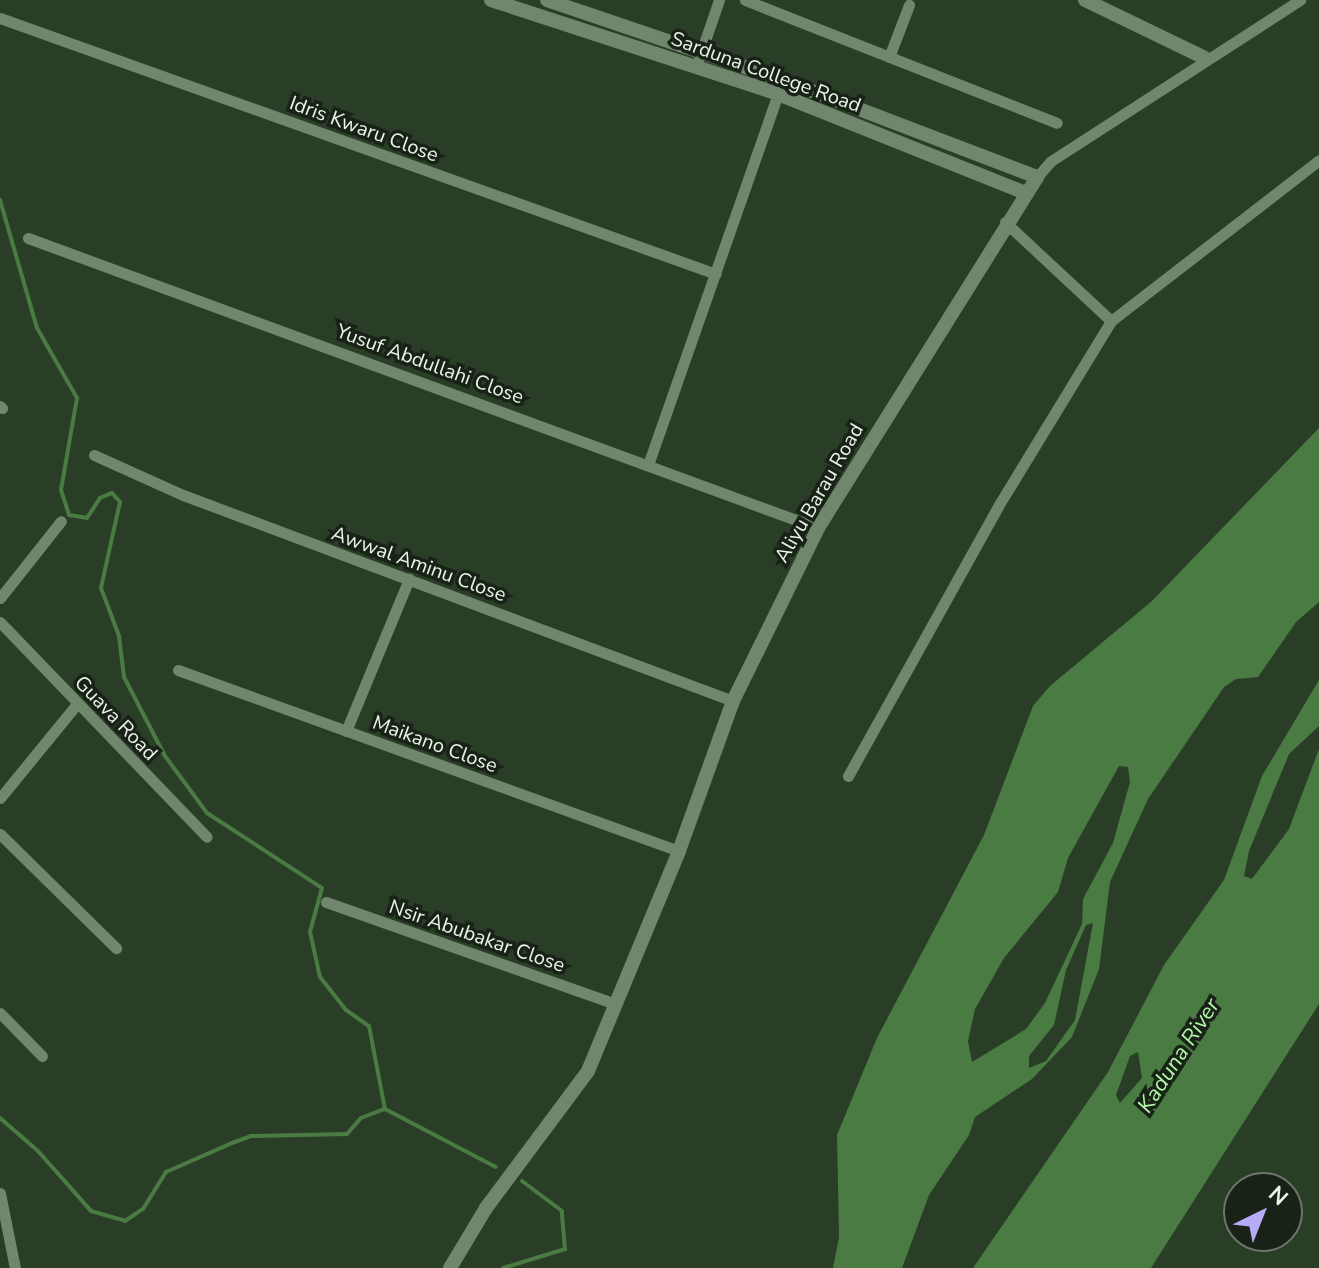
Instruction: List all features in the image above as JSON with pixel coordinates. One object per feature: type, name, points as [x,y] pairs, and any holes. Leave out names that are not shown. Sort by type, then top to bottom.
[{"type":"street","name":"Sarduna College Road","points":[[491,0],[778,94],[1023,192]]},
{"type":"street","name":"Sarduna College Road","points":[[547,0],[701,51],[1037,177]]},
{"type":"street","points":[[697,67],[719,0]]},
{"type":"street","points":[[745,0],[1057,123]]},
{"type":"street","points":[[1085,0],[1205,58]]},
{"type":"street","points":[[1037,177],[1051,161],[1205,58],[1300,0]]},
{"type":"street","points":[[889,57],[909,5]]},
{"type":"street","name":"Idris Kwaru Close","points":[[0,18],[716,274]]},
{"type":"street","points":[[649,462],[778,94]]},
{"type":"street","points":[[848,776],[1000,503],[1111,321],[1319,160]]},
{"type":"street","name":"Aliyu Barau Road","points":[[450,1268],[486,1208],[588,1071],[679,851],[733,701],[818,528],[1023,192],[1037,177]]},
{"type":"street","points":[[1005,222],[1111,321]]},
{"type":"street","name":"Yusuf Abdullahi Close","points":[[28,238],[649,462],[818,528]]},
{"type":"street","name":"Awwal Aminu Close","points":[[94,455],[183,495],[733,701]]},
{"type":"street","points":[[0,598],[61,521]]},
{"type":"street","points":[[346,731],[409,579]]},
{"type":"street","name":"Guava Road","points":[[0,622],[207,837]]},
{"type":"street","name":"Maikano Close","points":[[178,670],[679,851]]},
{"type":"street","points":[[0,798],[77,704]]},
{"type":"street","points":[[0,834],[116,948]]},
{"type":"street","name":"Nsir Abubakar Close","points":[[326,902],[616,1004]]},
{"type":"street","points":[[0,1013],[42,1056]]},
{"type":"street","points":[[0,1193],[15,1268]]},
{"type":"water","points":[[1319,428],[1319,602],[1296,622],[1258,677],[1236,679],[1224,687],[1148,799],[1110,882],[1099,969],[1072,1037],[1032,1079],[975,1117],[969,1135],[929,1195],[902,1268],[833,1268],[839,1237],[837,1135],[877,1038],[984,835],[1033,706],[1050,686],[1152,601]],"holes":[[[1119,766],[1128,767],[1130,782],[1113,843],[1083,899],[1082,924],[1045,1003],[1026,1029],[972,1062],[968,1041],[975,1009],[1004,958],[1058,892],[1068,858]],[[1093,923],[1075,1020],[1046,1061],[1029,1068],[1029,1056],[1054,1025],[1066,970],[1086,925]]]},
{"type":"water","name":"Kaduna River","points":[[1319,680],[1319,726],[1289,754],[1249,851],[1244,876],[1252,879],[1289,829],[1319,749],[1319,1004],[1151,1268],[973,1268],[1108,1072],[1164,965],[1224,880],[1262,776]],"holes":[[[1138,1052],[1142,1078],[1120,1103],[1116,1095],[1130,1056]]]},
{"type":"waterway","points":[[0,200],[37,328],[77,398],[61,490],[69,515],[87,518],[100,498],[112,493],[120,502],[101,588],[119,636],[124,677],[165,756],[207,813],[322,888],[310,932],[320,977],[346,1010],[369,1026],[385,1109],[496,1167]]},
{"type":"waterway","points":[[0,1118],[38,1151],[91,1211],[125,1221],[143,1209],[166,1172],[232,1143],[251,1136],[347,1134],[361,1118],[385,1109]]},
{"type":"waterway","points":[[503,1268],[565,1249],[562,1211],[522,1181]]}]
